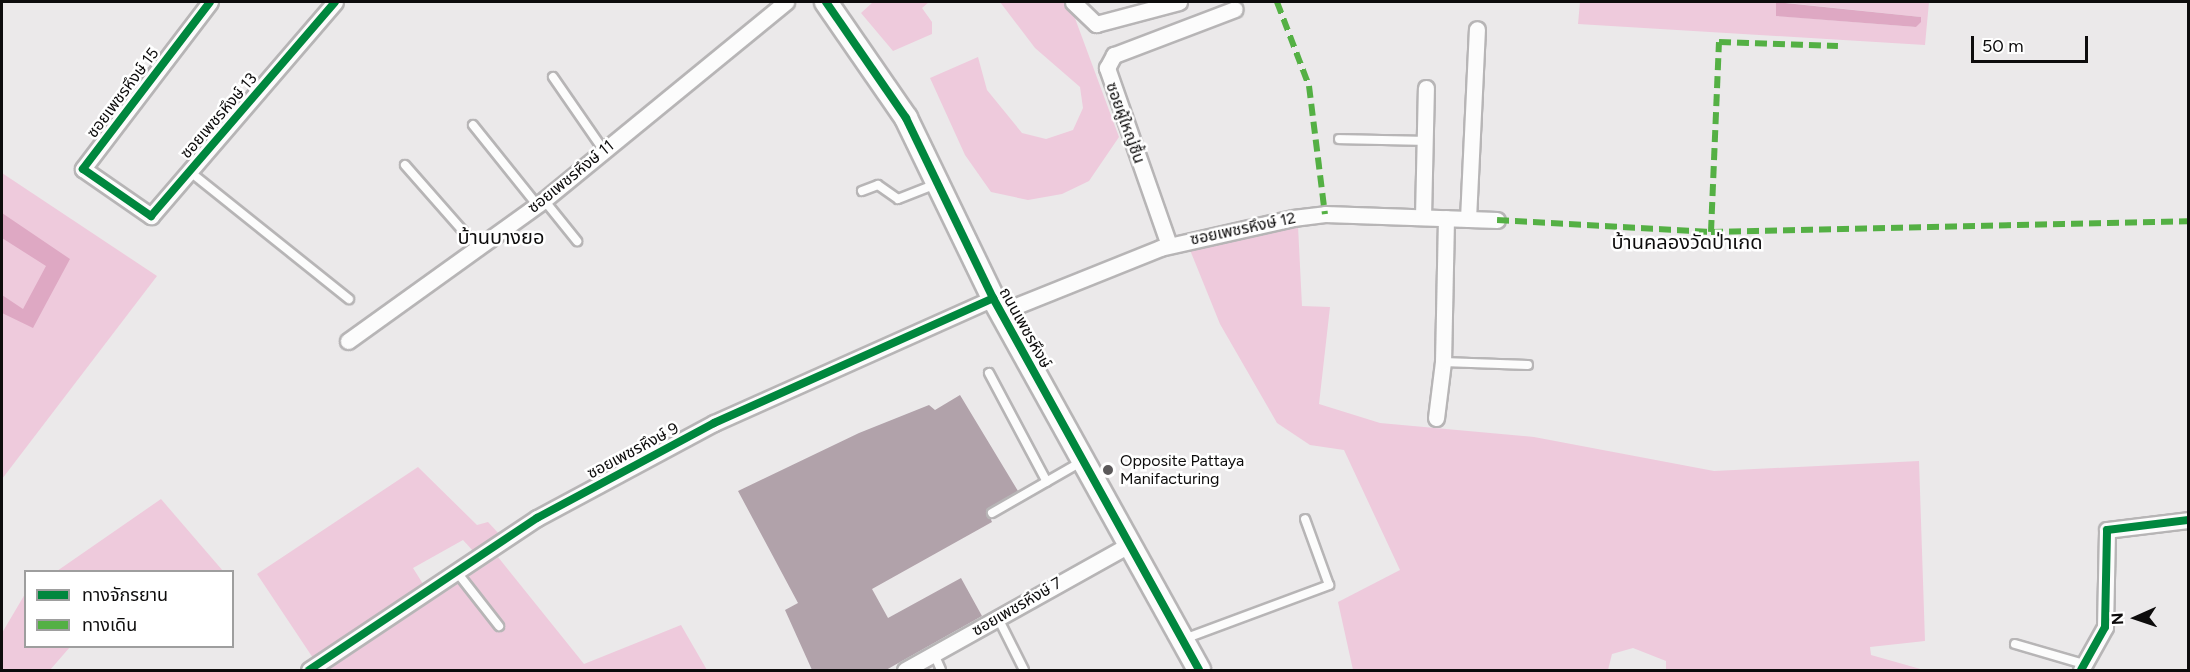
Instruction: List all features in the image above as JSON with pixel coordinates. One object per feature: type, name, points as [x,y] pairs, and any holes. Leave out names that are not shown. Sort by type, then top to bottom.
[{"type":"main road","name":"ถนนเพชรหึงษ์","points":[[826,2],[885,81],[997,305],[1199,670]]},
{"type":"street","name":"ซอยเพชรหึงษ์ 15","points":[[116,192],[83,169],[210,2]]},
{"type":"street","name":"ซอยเพชรหึงษ์ 13","points":[[116,192],[151,216],[335,2]]},
{"type":"street","name":"ซอยเพชรหึงษ์ 11","points":[[348,341],[540,203],[786,2]]},
{"type":"street","points":[[1072,2],[1096,24],[1179,2]]},
{"type":"street","name":"ซอยผู้ใหญ่ชื้น","points":[[1169,245],[1107,68],[1114,55],[1235,9]]},
{"type":"street","points":[[1468,219],[1477,29]]},
{"type":"street","points":[[1423,217],[1426,88]]},
{"type":"street","name":"ซอยเพชรหึงษ์ 12","points":[[997,305],[1169,245],[1325,214],[1497,220]]},
{"type":"street","points":[[1436,418],[1443,362],[1446,218]]},
{"type":"street","name":"ซอยเพชรหึงษ์ 9","points":[[309,670],[537,518],[714,423],[997,305]]},
{"type":"street","points":[[2082,667],[2105,627],[2107,530],[2188,520]]},
{"type":"street","name":"ซอยเพชรหึงษ์ 7","points":[[904,670],[1130,544]]},
{"type":"lane","points":[[553,77],[604,151]]},
{"type":"lane","points":[[473,125],[577,242]]},
{"type":"lane","points":[[1339,139],[1425,141]]},
{"type":"lane","points":[[405,165],[478,248]]},
{"type":"lane","points":[[189,171],[349,299]]},
{"type":"lane","points":[[862,191],[878,185],[898,199],[938,183]]},
{"type":"lane","points":[[1443,362],[1528,365]]},
{"type":"lane","points":[[988,373],[1047,482]]},
{"type":"lane","points":[[992,513],[1083,461]]},
{"type":"lane","points":[[1182,640],[1329,585],[1305,519]]},
{"type":"lane","points":[[455,571],[500,626]]},
{"type":"lane","points":[[998,618],[1024,670]]},
{"type":"lane","points":[[2014,644],[2082,667]]},
{"type":"lane","points":[[934,654],[941,670]]},
{"type":"shaded area","points":[[873,2],[929,2],[922,8],[932,22],[932,34],[893,51],[861,13]]},
{"type":"shaded area","points":[[1000,2],[1069,2],[1119,137],[1089,181],[1062,194],[1028,200],[991,192],[965,155],[930,78],[978,57],[987,90],[1022,133],[1046,139],[1073,130],[1083,108],[1080,87],[1035,48]]},
{"type":"shaded area","points":[[1580,2],[1776,2],[1777,16],[1916,27],[1921,17],[1779,2],[1929,2],[1925,45],[1578,24]]},
{"type":"shaded area","points":[[1776,2],[1921,17],[1921,22],[1916,27],[1776,16]]},
{"type":"shaded area","points":[[2,173],[157,276],[2,479]]},
{"type":"shaded area","points":[[2,213],[70,259],[33,328],[2,313],[2,295],[23,309],[46,266],[2,238]]},
{"type":"shaded area","points":[[1298,226],[1302,306],[1330,307],[1319,404],[1380,423],[1534,437],[1714,471],[1919,461],[1925,641],[1870,647],[1871,655],[1924,670],[1666,670],[1666,661],[1633,648],[1612,654],[1608,670],[1353,670],[1338,602],[1400,570],[1344,450],[1310,445],[1277,423],[1220,324],[1190,250]]},
{"type":"shaded area","points":[[418,467],[477,525],[488,522],[501,536],[474,552],[463,540],[413,568],[423,584],[315,661],[257,574]]},
{"type":"shaded area","points":[[161,499],[222,570],[58,570]]},
{"type":"shaded area","points":[[498,557],[584,664],[681,625],[707,670],[328,670]]},
{"type":"shaded area","points":[[24,596],[24,648],[69,648],[50,670],[2,670],[2,633]]},
{"type":"building","points":[[960,395],[1018,491],[987,510],[992,522],[872,589],[888,618],[961,578],[982,616],[886,670],[812,670],[785,610],[798,603],[738,491],[859,433],[929,405],[935,410]]},
{"type":"marked path","points":[[1277,2],[1309,86],[1325,214]]},
{"type":"marked path","points":[[1711,232],[1719,42],[1838,46]]},
{"type":"marked path","points":[[1497,220],[1711,232],[2188,221]]},
{"type":"cycle path","points":[[210,2],[83,169],[151,216],[335,2]]},
{"type":"cycle path","points":[[826,2],[906,118],[993,298],[1199,670]]},
{"type":"cycle path","points":[[309,670],[537,518],[714,423],[993,298]]},
{"type":"cycle path","points":[[2081,670],[2105,627],[2107,530],[2188,520]]},
{"type":"place","name":"Opposite Pattaya Manifacturing","points":[[1108,470]]},
{"type":"district","name":"บ้านบางยอ","points":[[501,237]]},
{"type":"district","name":"บ้านคลองวัดป่าเกด","points":[[1687,242]]}]
